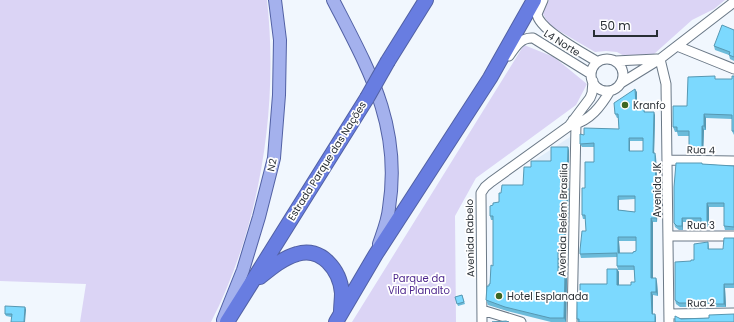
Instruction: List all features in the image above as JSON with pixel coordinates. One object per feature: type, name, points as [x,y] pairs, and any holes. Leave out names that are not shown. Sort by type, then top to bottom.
[{"type":"highway","name":"Estrada Parque das Nações","points":[[227,322],[426,0]]},
{"type":"highway","points":[[338,317],[376,254],[490,78],[534,0]]},
{"type":"highway","points":[[251,284],[274,265],[290,256],[306,252],[318,254],[329,262],[337,276],[342,293],[338,317]]},
{"type":"main road","name":"N2","points":[[223,322],[243,270],[259,217],[274,158],[279,95],[280,40],[276,0]]},
{"type":"main road","points":[[333,0],[365,63],[380,98],[389,131],[393,172],[389,209],[376,254]]},
{"type":"street","name":"L4 Norte","points":[[543,0],[537,14],[540,23],[559,38],[598,62]]},
{"type":"street","points":[[572,123],[585,120],[600,108],[610,91],[660,59],[732,5]]},
{"type":"street","name":"L4 Norte","points":[[490,78],[519,43],[525,38],[536,39],[592,77]]},
{"type":"street","points":[[677,46],[734,69]]},
{"type":"street","points":[[572,123],[590,98],[592,93],[593,67],[598,62],[604,59],[615,61],[660,59]]},
{"type":"street","name":"Avenida JK","points":[[660,59],[666,84],[669,318]]},
{"type":"street","points":[[615,61],[620,65],[622,71],[623,77],[621,83]]},
{"type":"street","points":[[592,77],[600,89],[610,91]]},
{"type":"street","name":"Avenida Rabelo","points":[[482,322],[481,193],[484,187],[572,123]]},
{"type":"street","name":"Avenida Belém Brasília","points":[[572,123],[572,322]]},
{"type":"street","name":"Rua 4","points":[[668,160],[734,161]]},
{"type":"street","name":"Rua 3","points":[[668,236],[734,236]]},
{"type":"street","points":[[482,310],[521,322]]},
{"type":"street","name":"Rua 2","points":[[669,318],[734,313]]},
{"type":"shaded area","points":[[570,137],[569,163],[532,162]]},
{"type":"green space","points":[[0,0],[267,0],[270,40],[270,82],[262,165],[242,247],[228,285],[211,322],[80,322],[86,284],[0,281]]},
{"type":"green space","points":[[549,0],[725,0],[714,9],[692,20],[654,54],[626,57],[617,52],[595,52],[549,25],[542,12]]},
{"type":"green space","name":"Parque da Vila Planalto","points":[[524,45],[554,57],[587,84],[576,105],[476,178],[455,216],[456,322],[352,322]]},
{"type":"building","points":[[722,25],[734,30],[734,57],[729,55],[730,52],[714,46]]},
{"type":"building","points":[[715,76],[715,79],[732,79],[732,76],[734,76],[734,131],[732,131],[732,115],[704,114],[704,126],[702,126],[702,150],[689,150],[689,131],[677,131],[677,127],[673,127],[673,106],[687,106],[688,77]]},
{"type":"building","points":[[635,89],[636,105],[644,105],[644,112],[654,112],[653,153],[655,153],[656,218],[651,218],[651,278],[656,278],[656,292],[651,292],[652,314],[655,314],[655,322],[579,322],[579,319],[577,319],[577,299],[580,299],[580,284],[607,284],[607,269],[617,269],[617,285],[631,285],[631,282],[635,282],[634,266],[617,266],[617,253],[580,254],[582,231],[586,231],[585,215],[582,215],[582,188],[585,188],[585,162],[594,162],[594,143],[580,144],[580,134],[584,135],[584,128],[619,129],[618,114],[615,114],[614,103]],"holes":[[[629,138],[643,138],[643,151],[629,151]],[[618,196],[635,196],[635,212],[618,210]],[[618,237],[636,237],[636,251],[633,253],[618,253]]]},
{"type":"building","points":[[551,147],[568,147],[564,251],[558,251],[558,274],[565,274],[564,318],[550,318],[505,307],[486,300],[487,286],[490,284],[491,265],[493,266],[493,216],[490,216],[490,206],[493,205],[493,203],[499,202],[499,193],[501,193],[502,185],[523,185],[524,167],[531,167],[531,161],[551,161]]},
{"type":"building","points":[[676,163],[702,163],[734,166],[734,227],[724,226],[724,203],[707,203],[707,224],[701,224],[701,218],[682,218],[682,226],[677,226],[674,223]]},
{"type":"building","points":[[724,238],[734,238],[734,284],[724,284],[724,304],[710,304],[709,301],[690,301],[691,303],[679,303],[675,300],[675,262],[694,260],[694,244],[708,242],[708,249],[723,249]]},
{"type":"building","points":[[462,295],[464,302],[457,304],[455,297]]},
{"type":"building","points":[[5,306],[25,307],[24,322],[11,322],[12,314],[5,314]]},
{"type":"building","points":[[734,314],[734,322],[675,322],[675,316],[681,319],[709,318],[709,315]]},
{"type":"place","name":"Kranfo","points":[[625,105]]},
{"type":"place","name":"Hotel Esplanada","points":[[499,296]]}]
